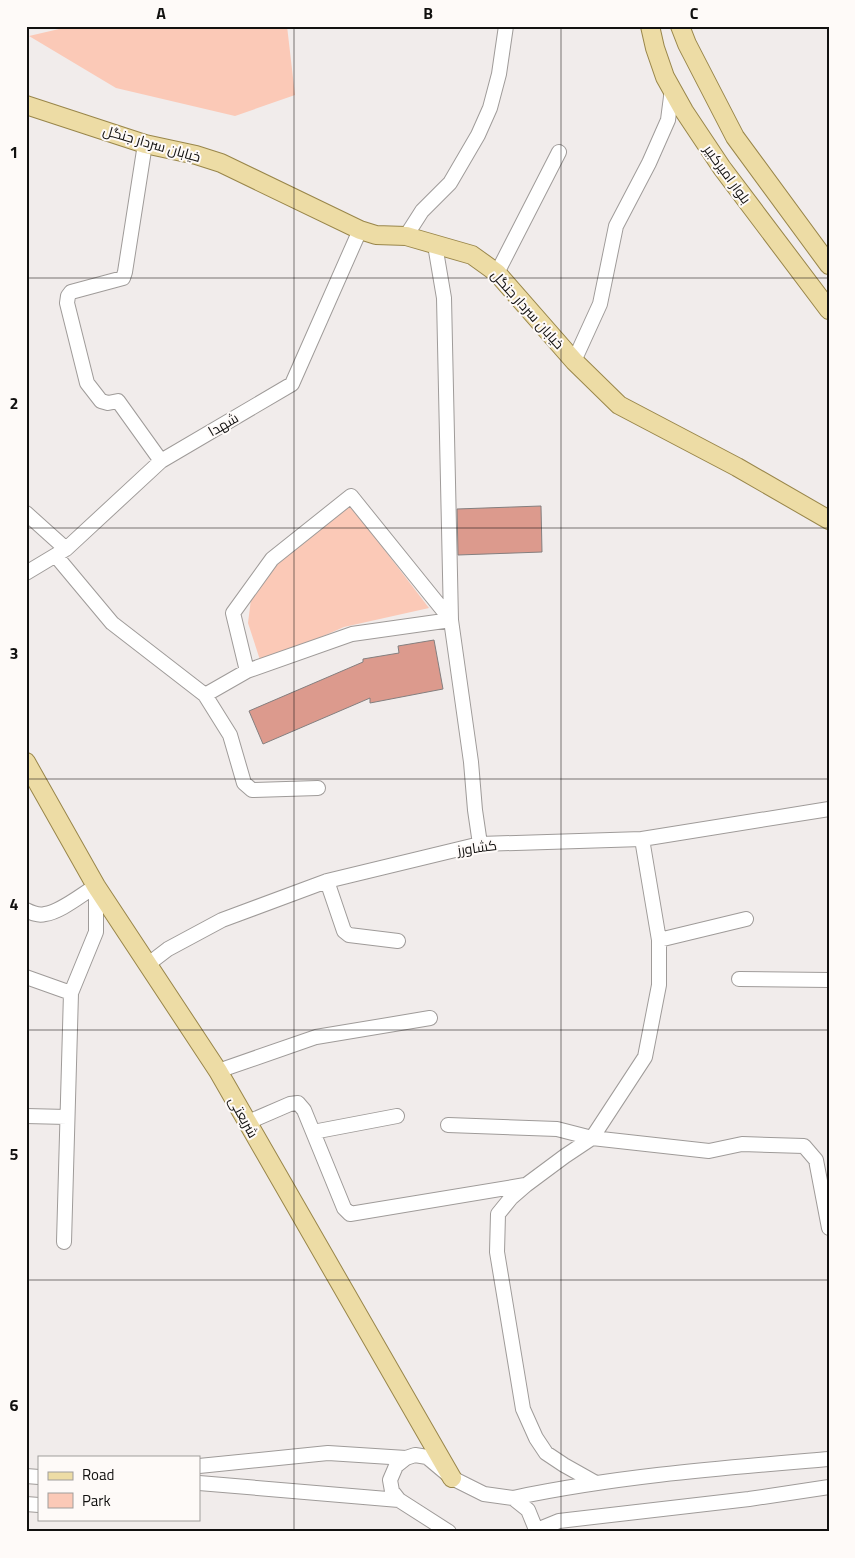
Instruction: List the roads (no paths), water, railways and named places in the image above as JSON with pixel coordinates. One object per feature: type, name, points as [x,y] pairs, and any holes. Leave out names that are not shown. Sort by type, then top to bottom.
[{"type":"main road","name":"بلوار امیرکبیر","points":[[650,26],[663,70],[684,111],[722,168],[829,310]]},
{"type":"main road","name":"بلوار امیرکبیر","points":[[680,26],[687,44],[735,137],[829,265]]},
{"type":"main road","name":"خیابان سردار جنگل","points":[[26,105],[145,144],[196,154],[221,163],[360,230],[376,235],[406,236],[472,255],[497,273],[574,361],[619,405],[737,467],[829,520]]},
{"type":"main road","name":"شریعتی","points":[[26,762],[96,886],[218,1071],[246,1123],[452,1478]]},
{"type":"street","points":[[406,236],[422,211],[450,183],[478,135],[490,108],[499,74],[506,26]]},
{"type":"street","points":[[574,361],[600,304],[616,226],[649,163],[668,120],[672,89]]},
{"type":"street","points":[[145,144],[125,272],[122,278],[71,292],[67,302],[87,384],[101,401],[108,403],[118,402],[161,461]]},
{"type":"street","points":[[497,273],[559,152]]},
{"type":"street","name":"شهدا","points":[[26,572],[61,552],[161,461],[292,384],[360,230]]},
{"type":"street","points":[[435,245],[444,298],[452,620],[472,762],[475,810],[480,844]]},
{"type":"street","points":[[247,671],[233,613],[272,559],[351,496],[452,620]]},
{"type":"street","points":[[26,513],[61,552],[112,623],[205,695],[230,735],[244,783],[252,790],[318,788]]},
{"type":"street","points":[[205,695],[247,671],[352,634],[452,620]]},
{"type":"street","name":"کشاورز","points":[[147,965],[168,950],[222,920],[327,881],[480,844],[642,839],[829,809]]},
{"type":"street","points":[[596,1483],[546,1453],[536,1438],[523,1409],[497,1252],[498,1214],[510,1198],[526,1185],[592,1138],[645,1057],[659,985],[658,940],[642,839]]},
{"type":"street","points":[[327,881],[344,931],[349,935],[398,941]]},
{"type":"street","points":[[26,910],[34,914],[45,914],[57,910],[96,886]]},
{"type":"street","points":[[64,1242],[71,993],[96,932],[96,886]]},
{"type":"street","points":[[658,940],[746,919]]},
{"type":"street","points":[[26,977],[71,993]]},
{"type":"street","points":[[740,979],[829,980]]},
{"type":"street","points":[[218,1071],[316,1037],[430,1018]]},
{"type":"street","points":[[246,1123],[290,1104],[298,1103],[304,1110],[344,1208],[350,1214],[526,1185]]},
{"type":"street","points":[[26,1116],[67,1117]]},
{"type":"street","points":[[313,1132],[397,1116]]},
{"type":"street","points":[[448,1125],[557,1130],[592,1138],[709,1151],[742,1144],[804,1146],[816,1160],[829,1228]]},
{"type":"street","points":[[200,1466],[328,1454],[406,1458]]},
{"type":"street","points":[[449,1532],[399,1500],[392,1491],[390,1480],[396,1466],[406,1458],[415,1455],[427,1457],[452,1478],[484,1494],[513,1498],[552,1490],[676,1472],[829,1459]]},
{"type":"street","points":[[200,1483],[399,1500]]},
{"type":"street","points":[[513,1498],[528,1510],[537,1531],[560,1521],[749,1499],[829,1487]]}]
